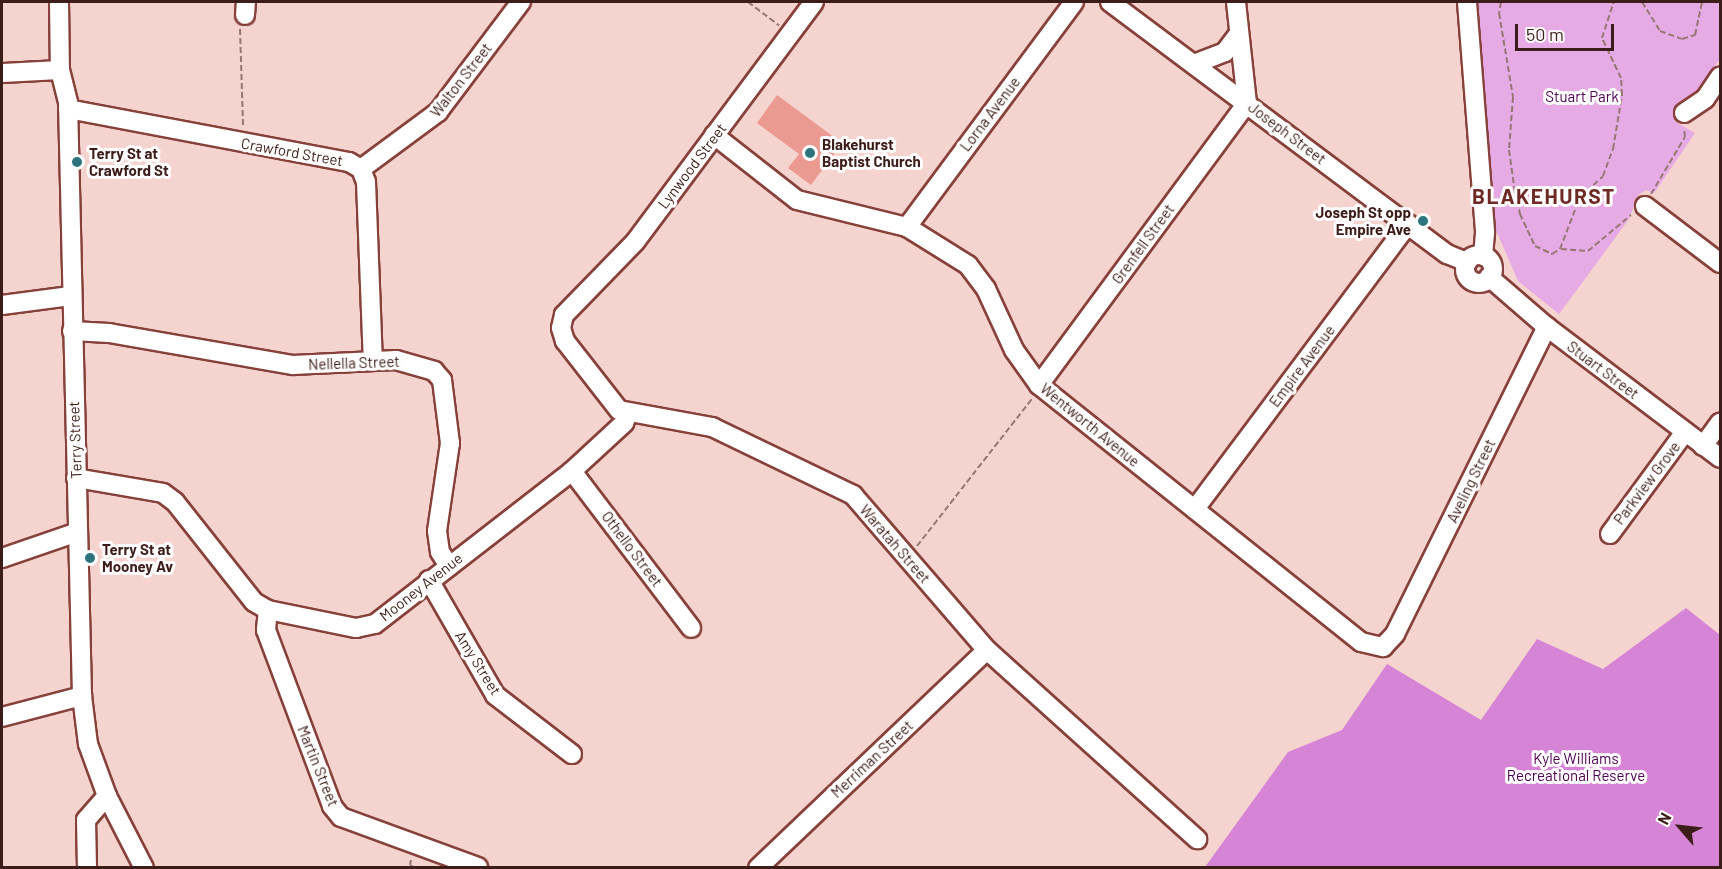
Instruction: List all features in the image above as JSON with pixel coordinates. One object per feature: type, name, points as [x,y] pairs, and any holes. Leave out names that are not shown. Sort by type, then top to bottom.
[{"type":"street","name":"Terry Street","points":[[59,2],[60,70],[68,110],[70,296],[82,696],[88,744],[107,796],[144,867]]},
{"type":"street","name":"Walton Street","points":[[361,169],[438,112],[521,2]]},
{"type":"street","name":"Lynwood Street","points":[[561,322],[626,253],[814,2]]},
{"type":"street","name":"Lorna Avenue","points":[[907,226],[1074,2]]},
{"type":"street","name":"Joseph Street","points":[[1110,2],[1448,254],[1475,259]]},
{"type":"street","points":[[1236,2],[1247,103]]},
{"type":"street","points":[[1467,2],[1485,233],[1475,259]]},
{"type":"street","points":[[1194,64],[1225,52],[1238,35]]},
{"type":"street","points":[[2,73],[60,70]]},
{"type":"street","points":[[1683,113],[1704,99],[1720,77]]},
{"type":"street","name":"Grenfell Street","points":[[1039,385],[1247,103]]},
{"type":"street","name":"Crawford Street","points":[[68,110],[349,162],[361,169],[366,182],[373,361]]},
{"type":"street","name":"Wentworth Avenue","points":[[714,135],[797,200],[907,226],[951,252],[979,276],[1014,350],[1039,385],[1361,642],[1383,646],[1395,634]]},
{"type":"street","points":[[1645,206],[1720,263]]},
{"type":"street","name":"Empire Avenue","points":[[1195,509],[1408,224]]},
{"type":"street","name":"Stuart Street","points":[[1475,259],[1492,264],[1489,277],[1547,327],[1720,458]]},
{"type":"street","points":[[2,305],[70,296]]},
{"type":"street","name":"Waratah Street","points":[[561,322],[565,341],[605,396],[619,410],[712,427],[848,493],[987,650],[1197,839]]},
{"type":"street","name":"Aveling Street","points":[[1395,634],[1547,327]]},
{"type":"street","name":"Nellella Street","points":[[72,331],[109,333],[293,365],[402,360],[427,367],[441,376],[450,448],[438,542],[448,566]]},
{"type":"street","name":"Mooney Avenue","points":[[76,478],[167,495],[249,597],[268,610],[347,628],[364,627],[375,624],[572,471],[624,423],[628,413]]},
{"type":"street","points":[[1703,446],[1720,423]]},
{"type":"street","name":"Parkview Grove","points":[[1610,534],[1685,432]]},
{"type":"street","name":"Othello Street","points":[[572,471],[691,628]]},
{"type":"street","points":[[2,558],[78,532]]},
{"type":"street","name":"Amy Street","points":[[429,580],[495,695],[572,754]]},
{"type":"street","name":"Martin Street","points":[[268,610],[266,630],[332,806],[340,818],[478,867]]},
{"type":"street","name":"Merriman Street","points":[[758,867],[987,650]]},
{"type":"street","points":[[2,717],[82,696]]},
{"type":"street","points":[[87,867],[86,820],[107,796]]},
{"type":"path","points":[[748,2],[790,33]]},
{"type":"path","points":[[1501,2],[1499,13],[1513,97],[1509,150],[1520,214],[1535,246],[1552,254],[1560,249],[1587,251],[1612,228],[1645,206],[1684,137],[1683,113]]},
{"type":"path","points":[[1560,249],[1573,209],[1603,176],[1613,149],[1622,95],[1620,78],[1602,38],[1614,2]]},
{"type":"path","points":[[1642,2],[1660,32],[1682,39],[1695,35],[1702,2]]},
{"type":"path","points":[[243,16],[244,143]]},
{"type":"path","points":[[904,554],[923,542],[1039,385]]},
{"type":"green space","name":"Stuart Park","points":[[1478,2],[1720,2],[1720,59],[1674,121],[1695,133],[1654,193],[1646,190],[1638,195],[1629,219],[1559,314],[1518,281],[1495,228]]},
{"type":"green space","name":"Kyle Williams Recreational Reserve","points":[[1686,608],[1720,635],[1720,867],[1205,867],[1288,752],[1342,730],[1387,664],[1481,720],[1537,639],[1603,669]]},
{"type":"building","points":[[777,95],[842,143],[811,185],[788,168],[799,154],[757,123]]},
{"type":"place","name":"Blakehurst Baptist Church","points":[[810,153]]},
{"type":"place","name":"Terry St at Crawford St","points":[[77,162]]},
{"type":"place","name":"Joseph St opp Empire Ave","points":[[1423,221]]},
{"type":"place","name":"Terry St at Mooney Av","points":[[90,558]]},
{"type":"district","name":"BLAKEHURST","points":[[1544,196]]}]
